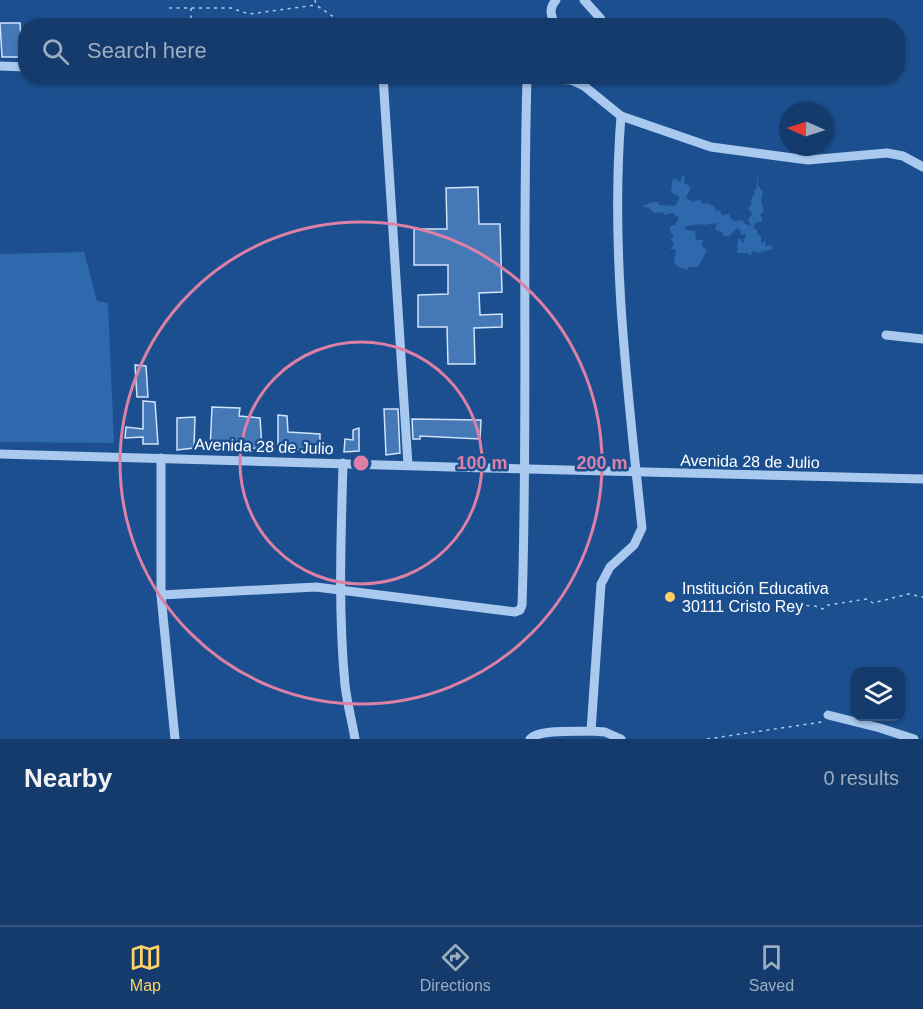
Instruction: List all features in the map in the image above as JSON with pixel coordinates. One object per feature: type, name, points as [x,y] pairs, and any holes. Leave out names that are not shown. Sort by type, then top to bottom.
[{"type":"street","points":[[552,18],[550,14],[555,0]]},
{"type":"street","points":[[584,0],[600,18]]},
{"type":"street","points":[[0,66],[18,67]]},
{"type":"street","points":[[383,84],[408,465]]},
{"type":"street","points":[[161,595],[316,587],[515,612],[520,610],[525,514],[527,84]]},
{"type":"street","points":[[580,84],[621,116],[711,147],[808,160],[887,153],[903,156],[923,167]]},
{"type":"street","points":[[591,731],[601,584],[618,557],[634,545],[642,528],[620,280],[618,150],[621,116]]},
{"type":"street","points":[[886,335],[923,339]]},
{"type":"street","name":"Avenida 28 de Julio","points":[[0,454],[408,465],[636,474],[923,479]]},
{"type":"street","points":[[161,458],[161,595],[175,739]]},
{"type":"street","points":[[343,463],[340,590],[345,687],[355,739]]},
{"type":"street","points":[[832,716],[914,739]]},
{"type":"street","points":[[530,739],[534,734],[591,731],[605,732],[621,739]]},
{"type":"path","points":[[315,0],[316,4],[336,18]]},
{"type":"path","points":[[169,8],[231,8],[249,14],[316,4]]},
{"type":"path","points":[[191,8],[191,18]]},
{"type":"path","points":[[799,605],[823,609],[828,605],[867,599],[873,603],[908,594],[923,597]]},
{"type":"path","points":[[707,739],[831,722],[832,716]]},
{"type":"shaded area","points":[[758,173],[758,186],[763,192],[761,200],[764,211],[760,215],[763,221],[755,223],[753,228],[761,236],[761,243],[766,241],[765,246],[771,245],[773,249],[761,252],[761,254],[752,251],[751,256],[747,253],[737,253],[738,239],[741,239],[743,244],[746,234],[741,235],[737,228],[729,236],[724,236],[715,229],[717,223],[686,226],[685,229],[695,230],[696,240],[703,240],[702,246],[707,250],[698,267],[689,267],[687,270],[677,266],[674,262],[676,250],[670,249],[674,245],[671,239],[674,235],[671,233],[670,226],[675,225],[679,218],[672,213],[664,215],[665,212],[654,213],[642,206],[658,202],[659,205],[675,206],[680,197],[671,192],[672,182],[674,178],[680,182],[682,176],[685,177],[684,183],[691,187],[686,198],[693,202],[700,199],[702,204],[707,203],[715,207],[716,211],[720,210],[722,215],[729,214],[730,218],[735,221],[742,220],[751,226],[748,219],[752,214],[748,208],[755,194],[753,191],[756,190]]},
{"type":"shaded area","points":[[84,252],[97,301],[108,303],[114,443],[0,442],[0,254]]},
{"type":"building","points":[[0,23],[18,23],[18,57],[2,57]]},
{"type":"building","points":[[478,187],[479,224],[500,224],[502,292],[479,293],[480,315],[502,314],[502,327],[474,328],[475,364],[448,364],[447,327],[418,327],[418,295],[448,294],[448,265],[414,265],[414,229],[447,229],[446,188]]},
{"type":"building","points":[[135,365],[146,366],[148,397],[137,397]]},
{"type":"building","points":[[143,401],[155,402],[158,444],[143,444],[143,437],[125,438],[126,427],[143,429]]},
{"type":"building","points":[[212,407],[240,408],[239,416],[260,418],[262,448],[210,450]]},
{"type":"building","points":[[384,409],[398,409],[400,453],[386,455]]},
{"type":"building","points":[[278,415],[287,416],[288,432],[320,434],[320,451],[278,449]]},
{"type":"building","points":[[195,417],[194,448],[177,450],[177,418]]},
{"type":"building","points":[[412,419],[481,420],[480,439],[420,436],[420,439],[413,439]]},
{"type":"building","points":[[359,428],[359,451],[344,452],[345,439],[353,440],[353,430]]},
{"type":"place","name":"Institución Educativa 30111 Cristo Rey","points":[[670,597]]}]
